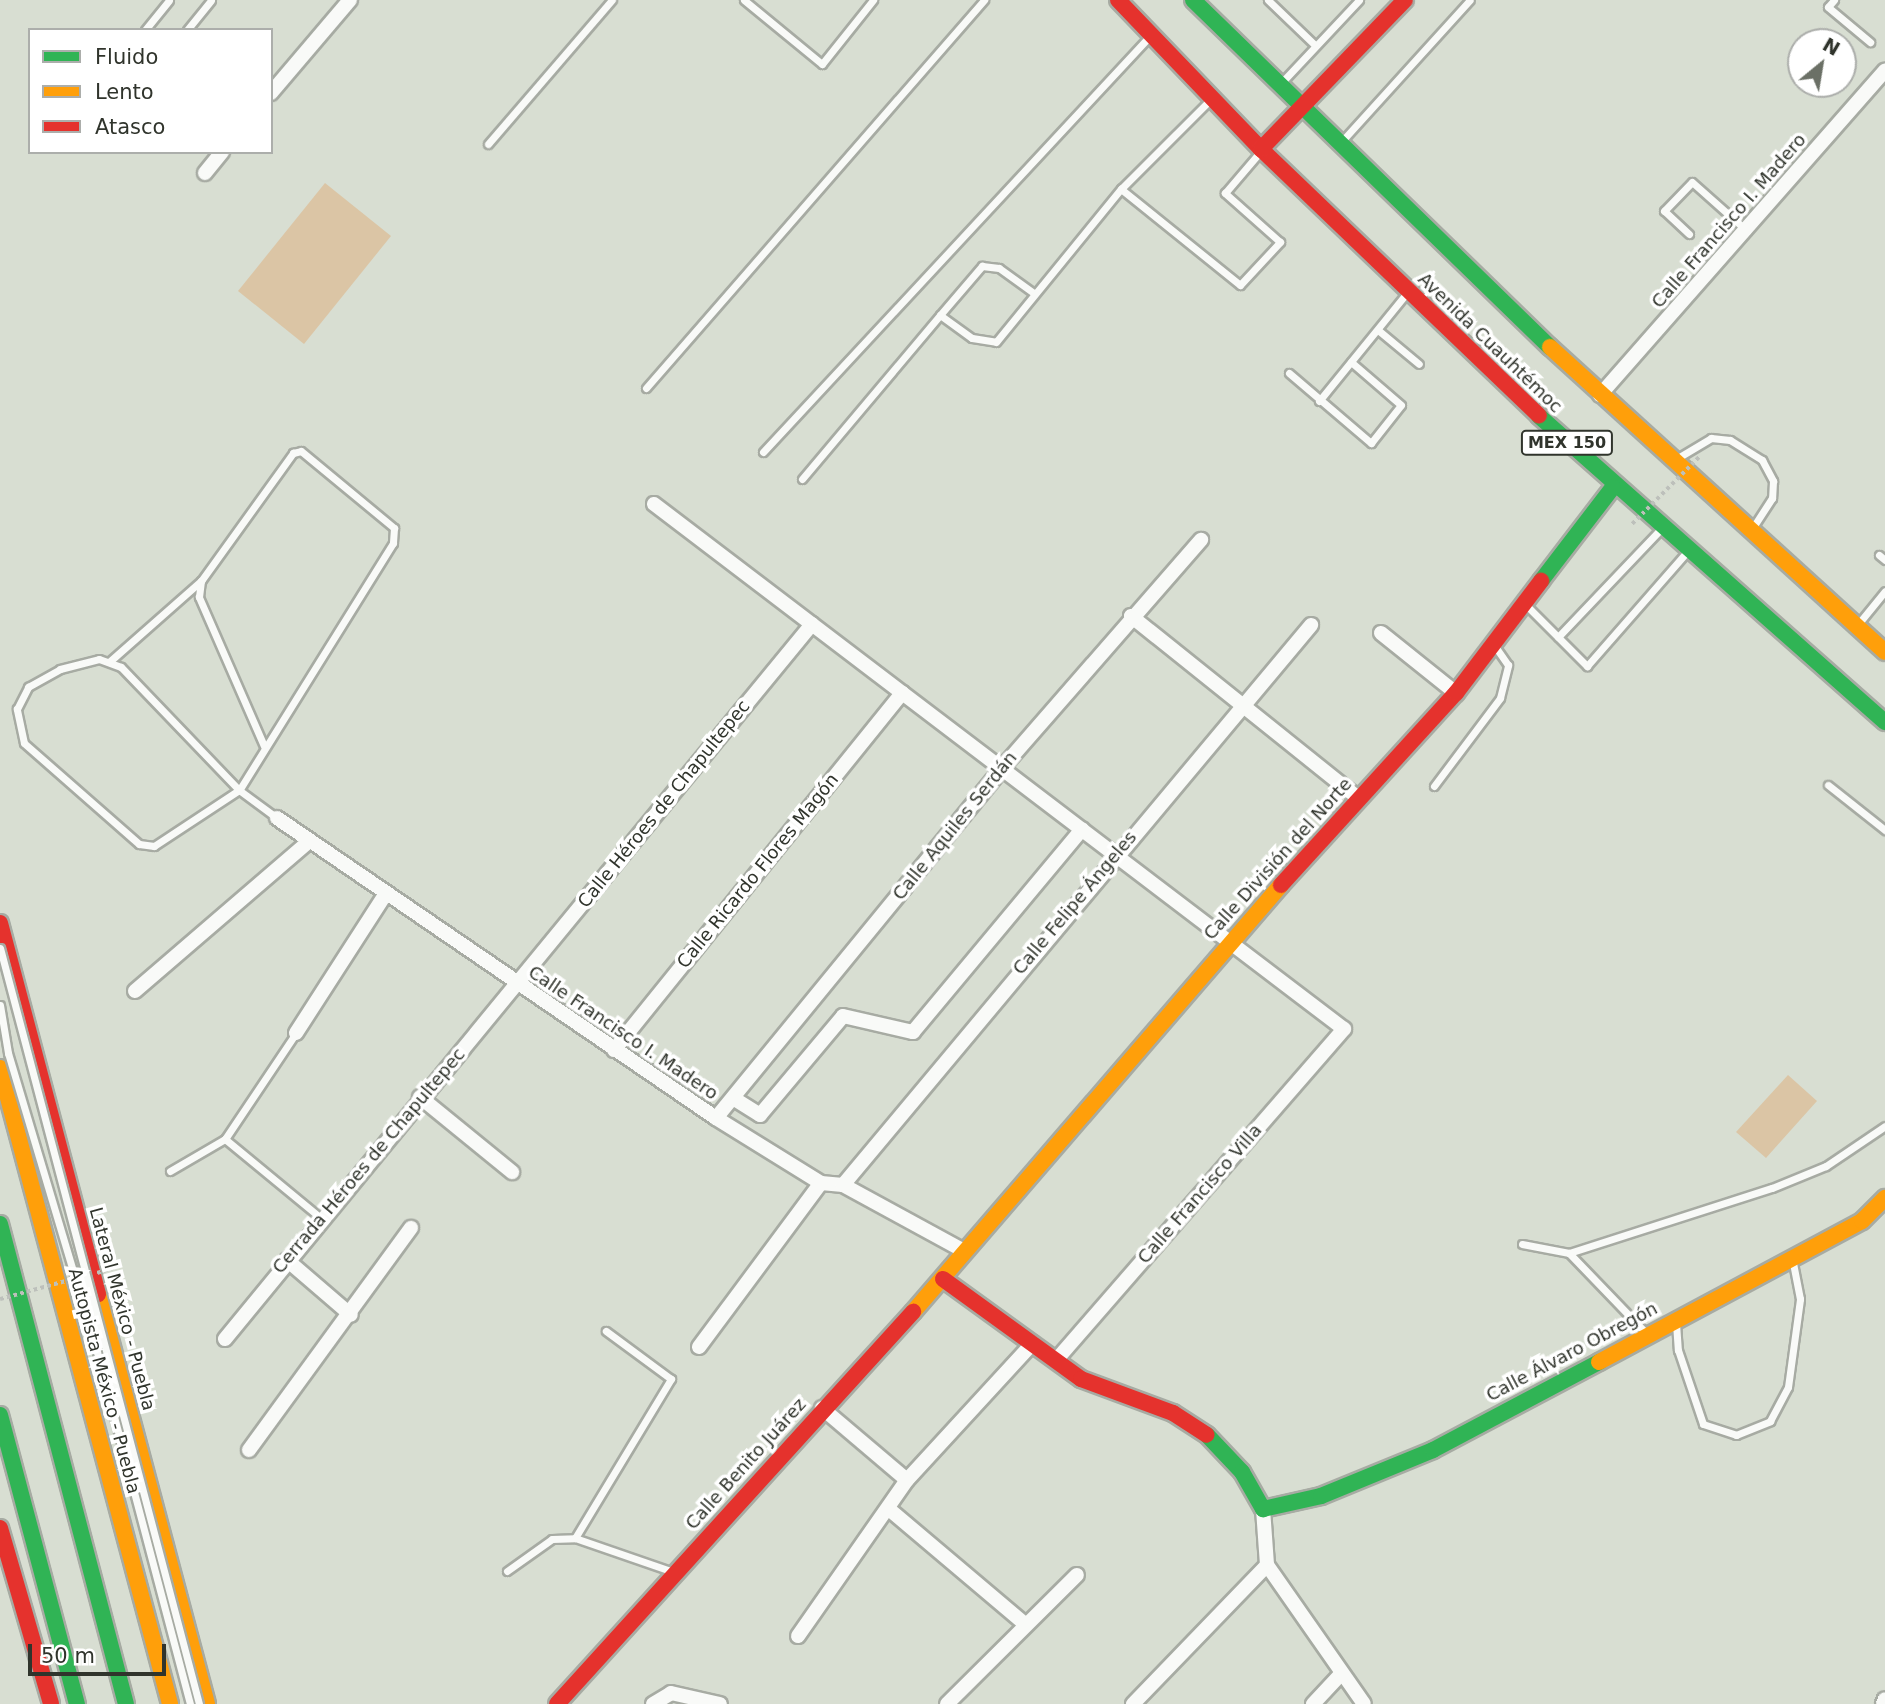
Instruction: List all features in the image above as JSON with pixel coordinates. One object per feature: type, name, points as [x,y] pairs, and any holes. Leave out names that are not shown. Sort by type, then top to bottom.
[{"type":"main road","name":"Avenida Cuauhtémoc","points":[[1118,0],[1261,149],[1613,487],[1686,553],[1885,722]]},
{"type":"main road","name":"MEX 150","points":[[1193,0],[1301,109],[1601,395],[1885,652]]},
{"type":"main road","points":[[1261,149],[1405,0]]},
{"type":"main road","name":"Calle División del Norte","points":[[964,1251],[1230,941],[1456,694],[1613,487]]},
{"type":"main road","name":"Lateral México - Puebla","points":[[0,923],[207,1704]]},
{"type":"main road","name":"Autopista México - Puebla","points":[[0,1068],[170,1704]]},
{"type":"main road","name":"Calle Álvaro Obregón","points":[[1263,1510],[1321,1496],[1433,1450],[1792,1254],[1862,1222],[1885,1198]]},
{"type":"main road","points":[[0,1224],[126,1704]]},
{"type":"main road","name":"Calle Benito Juárez","points":[[557,1704],[822,1408],[943,1279],[964,1251]]},
{"type":"main road","points":[[943,1279],[1081,1379],[1173,1413],[1208,1436],[1242,1472],[1263,1510]]},
{"type":"main road","points":[[0,1415],[78,1704]]},
{"type":"main road","points":[[0,1528],[51,1704]]},
{"type":"street","points":[[273,91],[350,0]]},
{"type":"street","name":"Calle Francisco I. Madero","points":[[1601,395],[1747,232],[1885,71]]},
{"type":"street","points":[[205,173],[220,154]]},
{"type":"street","points":[[654,504],[1230,941]]},
{"type":"street","name":"Calle Aquiles Serdán","points":[[716,1118],[1002,768],[1130,616],[1201,540]]},
{"type":"street","points":[[1130,616],[1243,703],[1358,798]]},
{"type":"street","name":"Calle Héroes de Chapultepec","points":[[517,985],[812,624]]},
{"type":"street","name":"Calle Felipe Ángeles","points":[[843,1185],[1115,854],[1311,625]]},
{"type":"street","points":[[1381,633],[1456,694]]},
{"type":"street","name":"Calle Ricardo Flores Magón","points":[[614,1050],[902,693]]},
{"type":"street","name":"Calle Francisco I. Madero","points":[[277,818],[306,844],[716,1118],[821,1183],[843,1185],[964,1251]]},
{"type":"street","points":[[733,1098],[760,1115],[843,1016],[913,1032],[1082,829]]},
{"type":"street","points":[[135,991],[306,844]]},
{"type":"street","points":[[296,1033],[385,895]]},
{"type":"street","name":"Calle Francisco Villa","points":[[1056,1360],[1344,1029],[1230,941]]},
{"type":"street","name":"Cerrada Héroes de Chapultepec","points":[[225,1339],[420,1097],[517,985]]},
{"type":"street","points":[[420,1097],[512,1172]]},
{"type":"street","points":[[699,1347],[821,1183]]},
{"type":"street","points":[[249,1450],[351,1315],[411,1228]]},
{"type":"street","points":[[287,1260],[351,1315]]},
{"type":"street","points":[[798,1636],[890,1510],[907,1480],[1033,1343]]},
{"type":"street","points":[[822,1408],[907,1480]]},
{"type":"street","points":[[890,1510],[1026,1624]]},
{"type":"street","points":[[1263,1510],[1267,1566],[1340,1675],[1364,1704]]},
{"type":"street","points":[[1133,1704],[1267,1566]]},
{"type":"street","points":[[947,1704],[1077,1575]]},
{"type":"street","points":[[1313,1704],[1340,1675]]},
{"type":"street","points":[[653,1704],[671,1693],[720,1704]]},
{"type":"lane","points":[[147,28],[169,0]]},
{"type":"lane","points":[[189,28],[211,0]]},
{"type":"lane","points":[[488,144],[612,0]]},
{"type":"lane","points":[[744,0],[822,64],[873,0]]},
{"type":"lane","points":[[646,388],[984,0]]},
{"type":"lane","points":[[1268,0],[1316,46]]},
{"type":"lane","points":[[1278,86],[1359,0]]},
{"type":"lane","points":[[1339,144],[1470,0]]},
{"type":"lane","points":[[1834,0],[1828,8],[1870,42]]},
{"type":"lane","points":[[763,452],[1151,35]]},
{"type":"lane","points":[[940,315],[972,338],[996,341],[1121,189],[1212,98]]},
{"type":"lane","points":[[1121,189],[1240,285],[1280,242],[1225,193],[1261,149]]},
{"type":"lane","points":[[1689,234],[1664,211],[1692,182],[1747,232]]},
{"type":"lane","points":[[802,479],[982,266],[999,268],[1035,294]]},
{"type":"lane","points":[[1319,401],[1409,291]]},
{"type":"lane","points":[[1378,330],[1419,364]]},
{"type":"lane","points":[[1289,373],[1371,443],[1401,405],[1352,362]]},
{"type":"lane","points":[[1674,460],[1711,438],[1730,440],[1762,460],[1773,481],[1772,498],[1751,531]]},
{"type":"lane","points":[[108,663],[201,581],[293,453],[301,451],[394,528],[393,543],[239,790],[154,846],[139,844],[24,743],[17,709],[28,687],[60,669],[108,663],[121,667],[239,790],[277,818]]},
{"type":"lane","points":[[1558,637],[1660,530]]},
{"type":"lane","points":[[1525,603],[1587,666],[1686,553]]},
{"type":"lane","points":[[201,581],[200,597],[264,746]]},
{"type":"lane","points":[[1856,626],[1885,591]]},
{"type":"lane","points":[[1434,786],[1500,698],[1508,665],[1494,644]]},
{"type":"lane","points":[[1828,785],[1885,830]]},
{"type":"lane","points":[[0,948],[199,1704]]},
{"type":"lane","points":[[0,1005],[8,1053],[93,1339],[190,1704]]},
{"type":"lane","points":[[170,1171],[225,1139],[296,1033]]},
{"type":"lane","points":[[1521,1244],[1569,1253],[1794,1179],[1826,1166],[1885,1126]]},
{"type":"lane","points":[[225,1139],[321,1218]]},
{"type":"lane","points":[[1569,1253],[1646,1334]]},
{"type":"lane","points":[[1676,1318],[1678,1350],[1703,1424],[1736,1435],[1770,1421],[1788,1387],[1800,1299],[1792,1254]]},
{"type":"lane","points":[[575,1538],[671,1380],[606,1331]]},
{"type":"lane","points":[[507,1571],[552,1539],[575,1538],[675,1572]]},
{"type":"path","points":[[1632,524],[1699,457]]},
{"type":"path","points":[[90,1274],[116,1267]]},
{"type":"path","points":[[0,1299],[78,1278]]},
{"type":"shaded area","points":[[325,183],[391,236],[304,344],[238,291]]},
{"type":"shaded area","points":[[1788,1075],[1817,1101],[1766,1158],[1736,1132]]},
{"type":"traffic: fast","points":[[1193,0],[1550,347]]},
{"type":"traffic: fast","points":[[1539,416],[1885,722]]},
{"type":"traffic: fast","points":[[1541,581],[1613,487]]},
{"type":"traffic: fast","points":[[0,1224],[126,1704]]},
{"type":"traffic: fast","points":[[1207,1435],[1242,1472],[1263,1509],[1321,1496],[1433,1450],[1599,1362]]},
{"type":"traffic: fast","points":[[0,1415],[77,1704]]},
{"type":"traffic: slow","points":[[1550,347],[1885,652]]},
{"type":"traffic: slow","points":[[913,1312],[1281,885]]},
{"type":"traffic: slow","points":[[0,1068],[170,1704]]},
{"type":"traffic: slow","points":[[1599,1362],[1862,1221],[1885,1198]]},
{"type":"traffic: slow","points":[[98,1294],[207,1704]]},
{"type":"traffic: jam","points":[[1118,0],[1261,149],[1539,416]]},
{"type":"traffic: jam","points":[[1261,149],[1405,0]]},
{"type":"traffic: jam","points":[[1281,885],[1456,693],[1541,581]]},
{"type":"traffic: jam","points":[[0,923],[98,1294]]},
{"type":"traffic: jam","points":[[943,1279],[1081,1379],[1173,1413],[1207,1435]]},
{"type":"traffic: jam","points":[[557,1704],[913,1312]]},
{"type":"traffic: jam","points":[[0,1528],[51,1704]]}]
